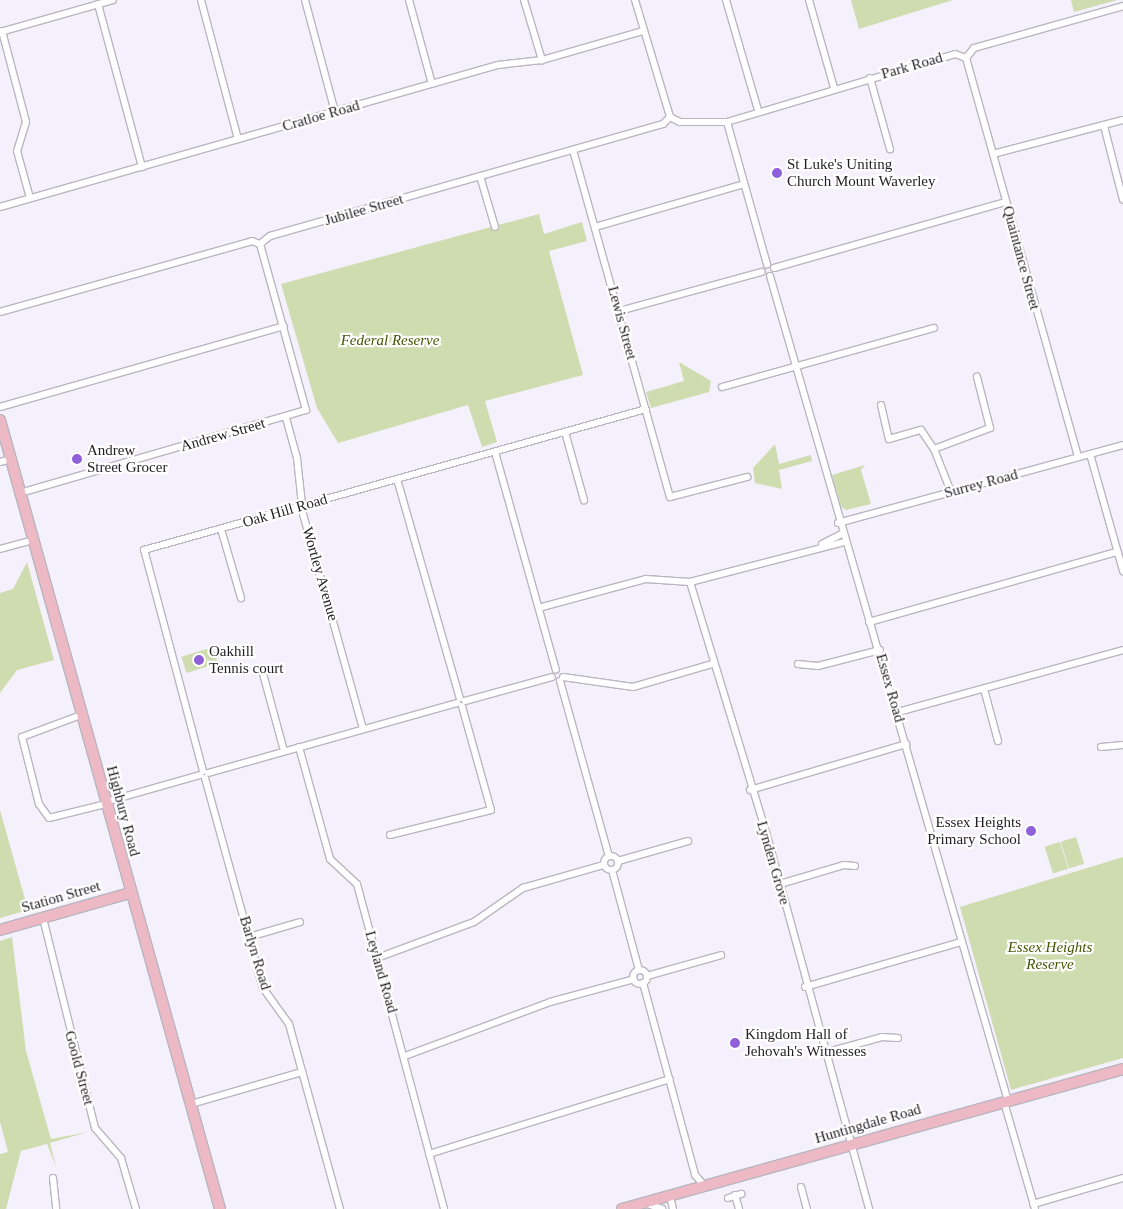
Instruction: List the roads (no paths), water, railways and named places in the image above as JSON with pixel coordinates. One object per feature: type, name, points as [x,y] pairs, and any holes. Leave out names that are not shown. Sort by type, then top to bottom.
[{"type":"main road","name":"Highbury Road","points":[[0,420],[130,893],[220,1209]]},
{"type":"main road","name":"Station Street","points":[[0,930],[130,893]]},
{"type":"main road","name":"Huntingdale Road","points":[[622,1209],[1123,1069]]},
{"type":"street","points":[[30,198],[18,152],[26,122],[1,32],[113,0]]},
{"type":"street","points":[[201,0],[238,139]]},
{"type":"street","points":[[305,0],[335,112]]},
{"type":"street","points":[[410,0],[432,84]]},
{"type":"street","points":[[524,0],[542,60]]},
{"type":"street","points":[[635,0],[670,117],[680,122],[727,122],[767,264],[774,268],[1006,202]]},
{"type":"street","points":[[726,0],[758,110]]},
{"type":"street","points":[[809,0],[834,88]]},
{"type":"street","points":[[98,4],[142,167]]},
{"type":"street","points":[[966,58],[974,48],[1123,6]]},
{"type":"street","name":"Cratloe Road","points":[[0,207],[498,65],[542,60],[643,31]]},
{"type":"street","name":"Park Road","points":[[727,122],[758,110],[955,54],[966,58]]},
{"type":"street","name":"Quaintance Street","points":[[966,58],[1078,457]]},
{"type":"street","points":[[870,78],[890,149]]},
{"type":"street","name":"Jubilee Street","points":[[0,312],[252,241],[260,244],[270,236],[663,124],[670,117]]},
{"type":"street","points":[[993,154],[1123,120]]},
{"type":"street","points":[[1104,126],[1123,200]]},
{"type":"street","name":"Lewis Street","points":[[573,150],[670,497],[747,477]]},
{"type":"street","points":[[480,176],[496,226]]},
{"type":"street","points":[[595,227],[744,184]]},
{"type":"street","points":[[0,407],[284,326],[260,244]]},
{"type":"street","points":[[762,272],[767,264]]},
{"type":"street","points":[[619,310],[762,272],[770,276],[774,268]]},
{"type":"street","name":"Essex Road","points":[[770,276],[838,523],[869,622],[880,650],[898,712],[1034,1206]]},
{"type":"street","name":"Andrew Street","points":[[20,493],[303,412],[306,405],[284,326]]},
{"type":"street","points":[[722,387],[934,328]]},
{"type":"street","points":[[934,449],[990,428],[977,377]]},
{"type":"street","points":[[881,405],[890,439],[921,430],[934,449],[951,492]]},
{"type":"street","name":"Oak Hill Road","points":[[204,774],[144,550],[646,409]]},
{"type":"street","name":"Wortley Avenue","points":[[286,418],[297,458],[302,506],[363,729]]},
{"type":"street","points":[[566,432],[584,500]]},
{"type":"street","name":"Surrey Road","points":[[838,523],[1123,445]]},
{"type":"street","points":[[377,958],[474,922],[523,888],[604,865],[609,856],[561,679],[556,670],[542,607],[495,452]]},
{"type":"street","points":[[1090,454],[1123,571]]},
{"type":"street","points":[[0,462],[11,459]]},
{"type":"street","points":[[390,835],[491,810],[397,478]]},
{"type":"street","points":[[221,529],[241,598]]},
{"type":"street","points":[[542,607],[646,579],[690,582],[822,544],[842,534]]},
{"type":"street","points":[[0,549],[33,540]]},
{"type":"street","points":[[822,544],[845,542]]},
{"type":"street","points":[[869,622],[1117,552]]},
{"type":"street","name":"Lynden Grove","points":[[690,582],[712,664],[780,884],[805,987],[869,1209]]},
{"type":"street","points":[[798,664],[818,666],[880,650]]},
{"type":"street","points":[[898,712],[1123,650]]},
{"type":"street","points":[[82,716],[24,735],[32,778],[46,817],[106,803],[284,751],[552,677],[633,687],[712,664]]},
{"type":"street","points":[[262,670],[284,751]]},
{"type":"street","points":[[552,677],[556,670]]},
{"type":"street","points":[[984,689],[998,741]]},
{"type":"street","points":[[750,790],[906,744]]},
{"type":"street","points":[[1101,747],[1123,745]]},
{"type":"street","name":"Leyland Road","points":[[299,747],[330,859],[357,884],[405,1056],[444,1209]]},
{"type":"street","name":"Barlyn Road","points":[[204,774],[263,988],[289,1024],[340,1209]]},
{"type":"street","points":[[612,870],[618,861],[688,842]]},
{"type":"street","points":[[609,856],[618,861]]},
{"type":"street","points":[[604,865],[612,870],[639,970],[647,976]]},
{"type":"street","points":[[780,884],[844,865],[855,866]]},
{"type":"street","name":"Goold Street","points":[[43,918],[95,1128],[121,1158],[136,1209]]},
{"type":"street","points":[[249,936],[300,922]]},
{"type":"street","points":[[805,987],[962,942]]},
{"type":"street","points":[[705,1186],[695,1175],[643,983],[647,976],[721,956]]},
{"type":"street","points":[[634,979],[639,970]]},
{"type":"street","points":[[405,1056],[550,1002],[634,979],[643,983]]},
{"type":"street","points":[[824,1053],[882,1037],[898,1038]]},
{"type":"street","points":[[190,1104],[302,1072]]},
{"type":"street","points":[[429,1154],[670,1079]]},
{"type":"street","points":[[53,1178],[56,1209]]},
{"type":"street","points":[[1034,1206],[1123,1178]]},
{"type":"street","points":[[801,1187],[807,1209]]},
{"type":"street","points":[[728,1198],[738,1194],[740,1209]]},
{"type":"street","points":[[670,1196],[673,1209]]},
{"type":"street","points":[[643,1203],[662,1209]]},
{"type":"place","name":"St Luke's Uniting Church Mount Waverley","points":[[777,173]]},
{"type":"place","name":"Andrew Street Grocer","points":[[77,459]]},
{"type":"place","name":"Oakhill Tennis court","points":[[199,660]]},
{"type":"place","name":"Essex Heights Primary School","points":[[1031,831]]},
{"type":"place","name":"Kingdom Hall of Jehovah's Witnesses","points":[[735,1043]]},
{"type":"park label","name":"Federal Reserve","points":[[390,341]]},
{"type":"park label","name":"Essex Heights Reserve","points":[[1050,956]]}]
